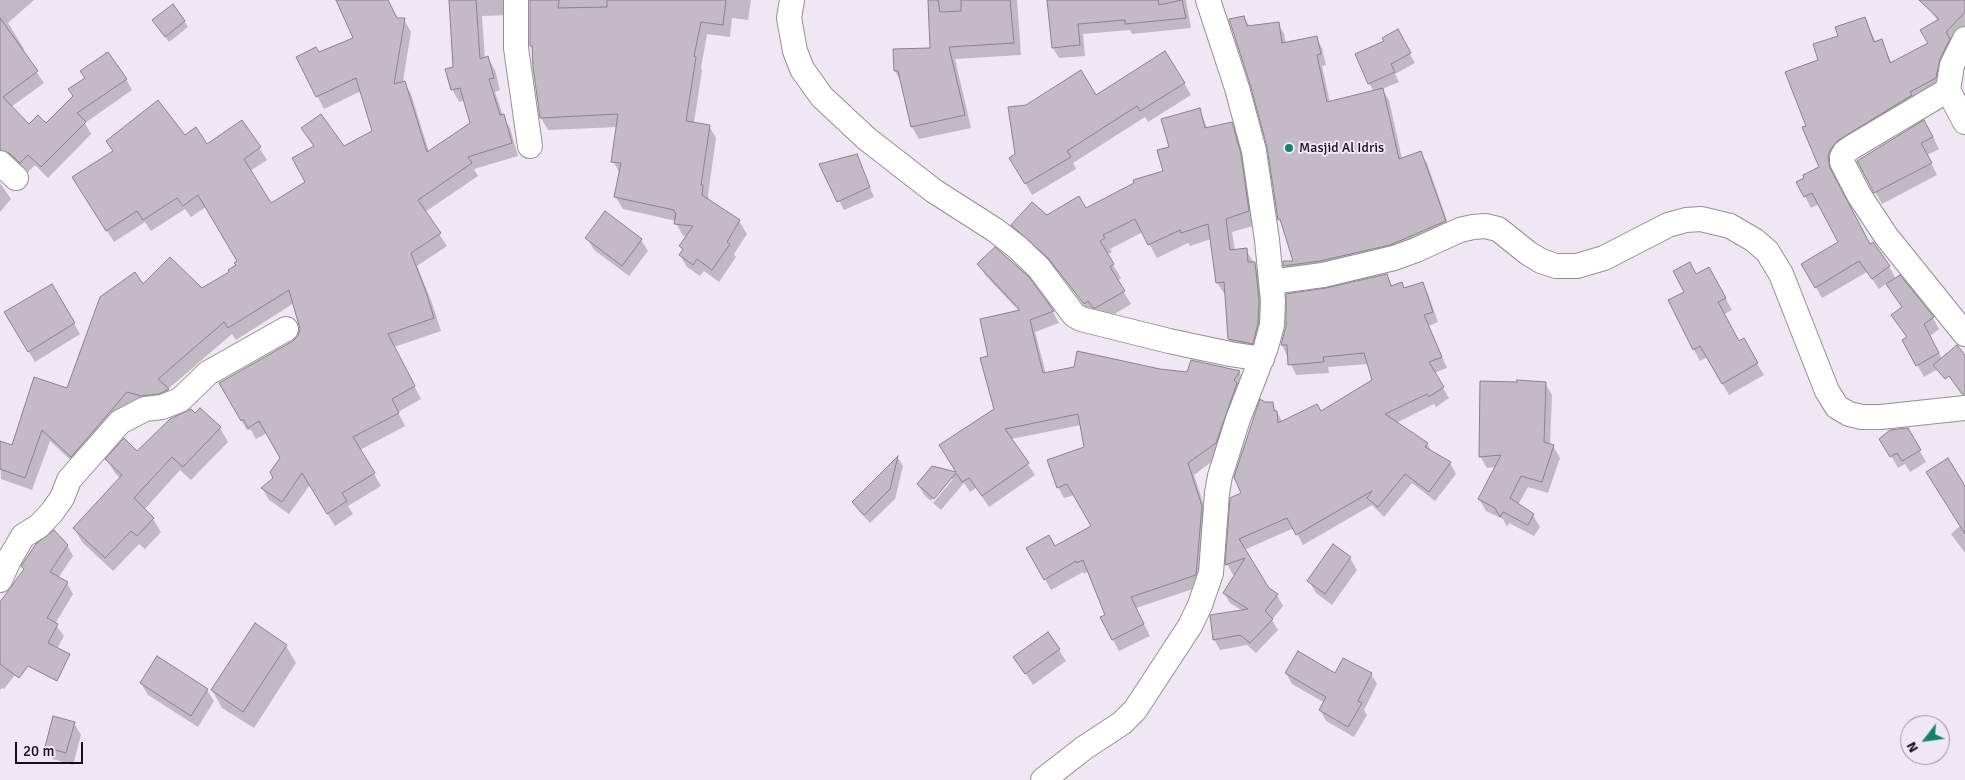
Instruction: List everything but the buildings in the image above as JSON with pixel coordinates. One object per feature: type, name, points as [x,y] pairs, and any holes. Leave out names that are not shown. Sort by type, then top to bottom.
[{"type":"street","points":[[516,0],[516,48],[530,146]]},
{"type":"street","points":[[792,0],[789,18],[795,51],[802,69],[822,97],[866,139],[921,181],[995,230],[1017,247],[1039,268],[1068,310],[1074,315],[1081,319],[1169,341],[1262,359]]},
{"type":"street","points":[[1043,780],[1084,748],[1122,723],[1135,710],[1193,619],[1206,592],[1211,573],[1220,476],[1242,406],[1262,359],[1272,325],[1267,240],[1254,151],[1237,88],[1208,0]]},
{"type":"street","points":[[1965,39],[1952,65],[1948,90],[1965,122]]},
{"type":"street","points":[[1948,90],[1852,147],[1845,152],[1842,162],[1859,195],[1886,236],[1965,334]]},
{"type":"street","points":[[1270,282],[1323,275],[1394,258],[1460,230],[1485,226],[1498,229],[1540,261],[1556,266],[1577,266],[1604,258],[1668,225],[1686,220],[1701,219],[1730,226],[1754,240],[1767,252],[1780,274],[1827,391],[1837,407],[1849,414],[1862,417],[1881,417],[1965,408]]},
{"type":"street","points":[[0,580],[23,536],[38,526],[52,512],[62,498],[69,480],[120,422],[145,409],[162,407],[180,400],[208,373],[286,329]]},
{"type":"place","name":"Masjid Al Idris","points":[[1289,148]]}]
